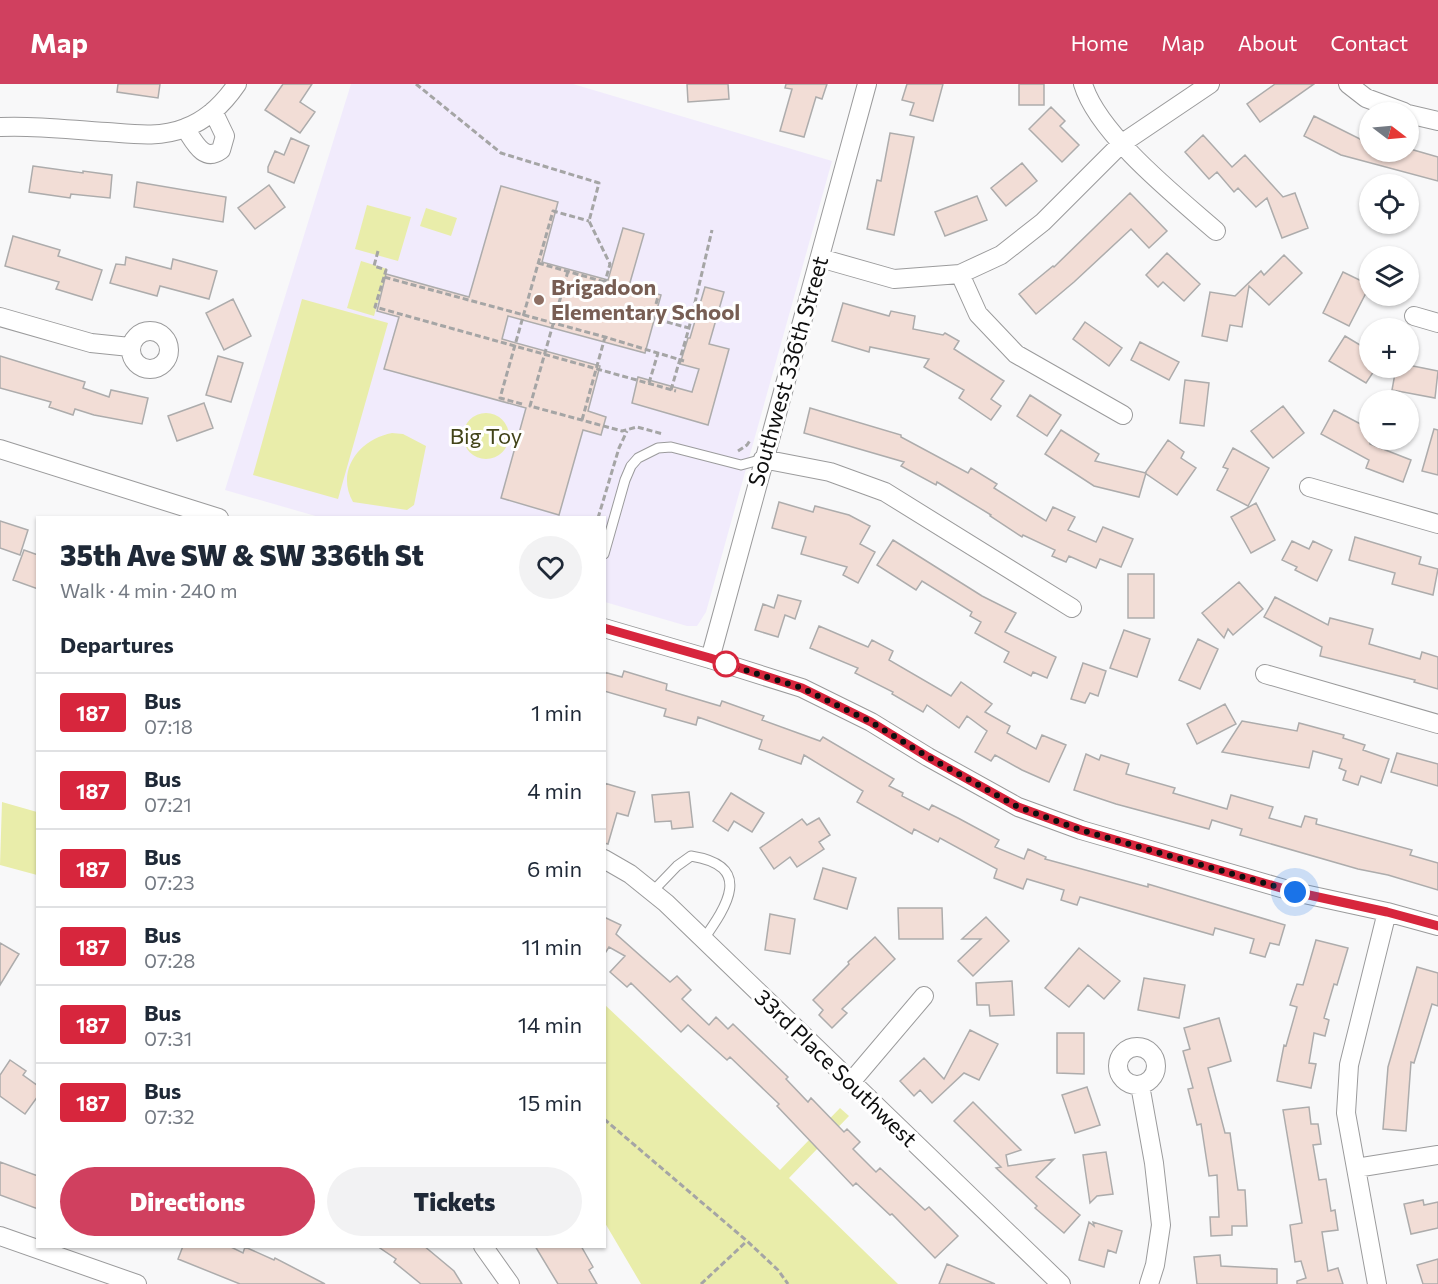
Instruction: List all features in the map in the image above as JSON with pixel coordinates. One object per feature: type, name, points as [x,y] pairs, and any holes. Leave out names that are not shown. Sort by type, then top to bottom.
[{"type":"street","points":[[0,128],[37,128],[138,135],[166,133],[200,120],[226,99],[237,84]]},
{"type":"street","name":"Southwest 336th Street","points":[[710,658],[867,84]]},
{"type":"street","points":[[1083,84],[1087,97],[1121,144],[1216,231]]},
{"type":"street","points":[[820,258],[894,279],[960,274],[1001,255],[1043,222],[1121,144],[1209,84]]},
{"type":"street","points":[[1348,84],[1366,98],[1377,102]]},
{"type":"street","points":[[1419,117],[1438,121]]},
{"type":"street","points":[[200,120],[225,136],[224,145],[218,152],[207,154],[200,151],[200,120]]},
{"type":"street","points":[[960,274],[978,314],[1016,354],[1122,415]]},
{"type":"street","points":[[1414,316],[1438,323]]},
{"type":"street","points":[[0,317],[91,343],[130,347]]},
{"type":"street","points":[[0,449],[213,516]]},
{"type":"street","points":[[763,459],[830,472],[885,492],[1072,608]]},
{"type":"street","points":[[1309,487],[1438,524]]},
{"type":"street","points":[[606,629],[710,658],[802,688],[871,722],[1018,807],[1081,830],[1284,889],[1387,912],[1438,927]]},
{"type":"street","points":[[1265,674],[1438,724]]},
{"type":"street","name":"33rd Place Southwest","points":[[606,860],[630,874],[652,892],[1061,1284]]},
{"type":"street","points":[[1377,1284],[1346,1113],[1349,1065],[1387,912]]},
{"type":"street","points":[[851,1082],[924,996]]},
{"type":"street","points":[[1140,1085],[1154,1163],[1161,1226],[1155,1266],[1149,1284]]},
{"type":"street","points":[[1356,1168],[1438,1155]]},
{"type":"street","points":[[0,1236],[136,1284]]},
{"type":"street","points":[[484,1248],[510,1284]]},
{"type":"lane","points":[[606,547],[625,480],[631,466],[638,458],[658,448],[671,447],[741,465],[763,459]]},
{"type":"lane","points":[[652,892],[677,866],[691,856],[705,858],[717,864],[727,873],[730,882],[729,898],[720,916],[703,940]]},
{"type":"path","points":[[416,84],[501,153],[599,183],[589,221],[610,264],[605,282]]},
{"type":"path","points":[[522,404],[500,398],[553,211],[589,221]]},
{"type":"path","points":[[378,251],[374,267],[386,270],[375,307],[674,390],[712,230]]},
{"type":"path","points":[[538,263],[658,297],[652,318],[689,328]]},
{"type":"path","points":[[568,271],[530,406],[627,431],[637,427]]},
{"type":"path","points":[[384,277],[682,360]]},
{"type":"path","points":[[582,420],[605,337]]},
{"type":"path","points":[[649,384],[657,353]]},
{"type":"path","points":[[599,516],[619,448],[627,431]]},
{"type":"path","points":[[606,1121],[747,1241],[778,1270],[788,1284]]},
{"type":"path","points":[[701,1284],[747,1241]]},
{"type":"shaded area","name":"Brigadoon Elementary School","points":[[351,84],[573,84],[832,161],[706,612],[697,626],[687,626],[606,602],[606,516],[316,516],[225,490]]},
{"type":"green space","points":[[367,205],[411,217],[398,261],[355,249]]},
{"type":"green space","points":[[426,208],[457,218],[451,236],[420,226]]},
{"type":"green space","points":[[361,261],[387,269],[374,316],[347,308]]},
{"type":"green space","points":[[302,299],[388,323],[338,499],[253,475]]},
{"type":"green space","name":"Big Toy","points":[[486,413],[502,420],[509,436],[502,452],[486,459],[470,452],[463,436],[470,420]]},
{"type":"green space","points":[[392,433],[403,434],[426,446],[414,505],[407,510],[353,502],[348,490],[347,479],[354,458],[370,442]]},
{"type":"green space","points":[[2,802],[36,812],[36,875],[0,865]]},
{"type":"green space","points":[[606,1006],[780,1170],[840,1108],[849,1116],[789,1178],[898,1284],[641,1284],[606,1225]]},
{"type":"building","points":[[118,84],[160,84],[158,98],[117,92]]},
{"type":"building","points":[[283,84],[312,84],[300,102],[315,112],[300,133],[265,110]]},
{"type":"building","points":[[687,84],[728,84],[729,99],[688,102]]},
{"type":"building","points":[[786,84],[827,84],[822,99],[816,97],[804,137],[780,131],[792,89],[785,88]]},
{"type":"building","points":[[907,84],[943,84],[933,121],[910,115],[914,103],[902,100]]},
{"type":"building","points":[[1019,84],[1044,84],[1044,105],[1019,105]]},
{"type":"building","points":[[1275,84],[1314,84],[1260,122],[1247,104]]},
{"type":"building","points":[[1051,107],[1065,121],[1060,126],[1079,145],[1062,162],[1029,129]]},
{"type":"building","points":[[1314,116],[1359,138],[1359,160],[1341,155],[1304,136]]},
{"type":"building","points":[[890,133],[914,137],[894,235],[867,229],[877,180],[881,181]]},
{"type":"building","points":[[1203,135],[1232,167],[1245,155],[1283,197],[1295,193],[1308,228],[1282,238],[1267,198],[1256,207],[1238,188],[1234,192],[1217,172],[1209,179],[1185,152]]},
{"type":"building","points":[[291,138],[309,146],[294,183],[268,172],[275,151],[284,155]]},
{"type":"building","points":[[1419,152],[1438,157],[1438,181],[1419,174],[1367,162],[1419,162]]},
{"type":"building","points":[[1022,163],[1037,181],[1006,206],[991,188]]},
{"type":"building","points":[[33,166],[112,175],[110,198],[71,194],[70,198],[29,192]]},
{"type":"building","points":[[137,182],[226,197],[223,222],[134,207]]},
{"type":"building","points":[[269,185],[285,207],[255,229],[238,208]]},
{"type":"building","points":[[501,186],[558,202],[542,262],[608,280],[623,228],[644,234],[629,286],[661,295],[645,353],[508,316],[502,339],[600,366],[588,411],[606,417],[601,435],[583,430],[559,515],[501,498],[526,408],[384,369],[399,317],[377,311],[386,274],[469,297]]},
{"type":"building","points":[[1130,193],[1167,231],[1149,248],[1131,229],[1036,314],[1019,294],[1054,267]]},
{"type":"building","points":[[977,196],[987,220],[945,236],[935,212]]},
{"type":"building","points":[[13,236],[60,250],[58,256],[102,270],[92,300],[56,289],[59,282],[5,266]]},
{"type":"building","points":[[1167,253],[1200,284],[1184,301],[1163,282],[1158,287],[1146,275]]},
{"type":"building","points":[[1284,255],[1302,273],[1269,305],[1249,286],[1242,327],[1230,325],[1227,341],[1202,336],[1210,292],[1235,296],[1261,271],[1264,275]]},
{"type":"building","points":[[126,257],[171,269],[173,259],[217,271],[209,299],[160,286],[157,296],[110,283],[116,264],[125,265]]},
{"type":"building","points":[[1343,272],[1359,280],[1359,306],[1349,326],[1323,313]]},
{"type":"building","points":[[705,287],[724,292],[709,344],[729,349],[708,425],[632,403],[638,377],[692,392],[699,369],[680,364]]},
{"type":"building","points":[[233,299],[251,336],[224,350],[206,313]]},
{"type":"building","points":[[843,303],[889,316],[891,311],[915,316],[913,329],[943,335],[945,333],[959,341],[954,349],[1004,381],[991,399],[1001,406],[991,420],[959,398],[964,390],[924,367],[929,359],[870,347],[869,352],[832,341]]},
{"type":"building","points":[[1085,322],[1122,348],[1109,366],[1073,339]]},
{"type":"building","points":[[1345,336],[1359,344],[1359,378],[1369,378],[1366,383],[1329,361]]},
{"type":"building","points":[[1140,342],[1179,362],[1169,380],[1131,360]]},
{"type":"building","points":[[0,356],[85,382],[83,388],[109,397],[111,390],[148,398],[142,424],[75,409],[73,415],[49,407],[51,402],[0,388]]},
{"type":"building","points":[[218,356],[243,363],[231,402],[206,395]]},
{"type":"building","points":[[1419,367],[1438,371],[1435,398],[1419,395],[1419,390],[1392,390],[1394,378],[1419,378]]},
{"type":"building","points":[[1185,380],[1209,383],[1204,426],[1180,423]]},
{"type":"building","points":[[1030,395],[1061,415],[1047,436],[1017,416]]},
{"type":"building","points":[[204,403],[213,428],[177,441],[168,416]]},
{"type":"building","points":[[1283,406],[1304,433],[1273,458],[1251,431]]},
{"type":"building","points":[[810,408],[901,435],[968,473],[971,468],[997,484],[994,488],[1046,521],[1053,507],[1075,517],[1068,530],[1096,542],[1103,527],[1133,539],[1121,567],[1100,559],[1096,568],[1069,556],[1066,562],[1052,556],[1055,550],[1023,535],[1022,537],[937,482],[936,485],[901,466],[904,462],[804,433]]},
{"type":"building","points":[[1334,410],[1359,423],[1359,450],[1385,450],[1411,460],[1403,482],[1366,468],[1369,460],[1321,434]]},
{"type":"building","points":[[1434,429],[1438,430],[1438,475],[1422,471]]},
{"type":"building","points":[[1061,430],[1099,454],[1095,461],[1146,473],[1139,497],[1094,486],[1045,454]]},
{"type":"building","points":[[1168,440],[1184,452],[1181,458],[1196,468],[1177,495],[1145,473]]},
{"type":"building","points":[[1233,448],[1269,468],[1248,506],[1217,490],[1228,469],[1223,467]]},
{"type":"building","points":[[779,502],[813,512],[815,506],[849,515],[870,526],[860,544],[875,552],[858,583],[843,575],[847,567],[801,554],[806,537],[772,528]]},
{"type":"building","points":[[1256,503],[1275,540],[1251,553],[1231,517]]},
{"type":"building","points":[[0,521],[28,530],[20,555],[0,548]]},
{"type":"building","points":[[1355,537],[1421,557],[1419,564],[1438,569],[1433,595],[1392,584],[1395,573],[1349,560]]},
{"type":"building","points":[[893,540],[982,596],[1016,613],[1005,632],[1056,657],[1047,678],[1033,672],[1031,676],[1004,662],[1009,652],[975,633],[981,622],[970,616],[972,612],[922,581],[916,590],[877,565]]},
{"type":"building","points":[[1292,541],[1309,549],[1313,541],[1332,550],[1317,581],[1295,570],[1297,567],[1282,560]]},
{"type":"building","points":[[24,550],[36,554],[36,588],[13,580]]},
{"type":"building","points":[[1128,574],[1154,574],[1154,618],[1128,618]]},
{"type":"building","points":[[1239,582],[1263,609],[1233,635],[1228,629],[1224,638],[1202,613]]},
{"type":"building","points":[[778,595],[801,601],[795,619],[785,615],[778,637],[755,630],[763,604],[774,608]]},
{"type":"building","points":[[1275,597],[1328,625],[1330,618],[1373,629],[1369,644],[1420,659],[1422,652],[1438,657],[1438,689],[1414,682],[1415,680],[1320,656],[1322,647],[1264,617]]},
{"type":"building","points":[[819,626],[868,647],[872,640],[893,651],[889,660],[951,696],[961,682],[992,704],[985,712],[1010,726],[1007,733],[1036,749],[1042,735],[1066,745],[1049,782],[995,755],[991,761],[975,752],[987,731],[967,716],[959,728],[927,705],[923,712],[892,694],[893,692],[855,673],[858,668],[810,648]]},
{"type":"building","points":[[1124,630],[1150,639],[1137,677],[1110,668]]},
{"type":"building","points":[[1198,639],[1218,649],[1200,689],[1179,680]]},
{"type":"building","points":[[1083,663],[1106,671],[1098,696],[1090,693],[1085,703],[1071,699]]},
{"type":"building","points":[[624,671],[667,684],[666,690],[720,706],[722,701],[764,716],[762,720],[820,741],[823,737],[894,779],[889,786],[903,793],[902,796],[929,810],[932,805],[958,818],[999,840],[995,847],[1024,859],[1028,849],[1046,857],[1045,859],[1148,887],[1148,884],[1285,925],[1279,945],[1270,943],[1265,957],[1250,953],[1254,939],[1215,928],[1213,935],[1080,897],[1077,905],[1061,900],[1064,890],[1027,879],[1023,889],[994,878],[997,869],[940,838],[938,842],[914,829],[912,834],[857,802],[863,791],[804,755],[801,764],[759,749],[762,740],[698,717],[696,725],[664,716],[666,709],[606,692],[606,673],[622,677]]},
{"type":"building","points":[[1225,704],[1236,724],[1197,744],[1187,724]]},
{"type":"building","points":[[1242,721],[1297,731],[1299,723],[1344,735],[1343,738],[1365,745],[1363,750],[1389,759],[1381,783],[1361,776],[1358,785],[1343,780],[1346,771],[1339,768],[1342,759],[1313,751],[1309,768],[1222,752]]},
{"type":"building","points":[[1397,753],[1438,764],[1438,786],[1391,772]]},
{"type":"building","points":[[1086,754],[1099,760],[1101,755],[1129,764],[1126,774],[1175,788],[1173,793],[1227,809],[1231,795],[1273,807],[1269,818],[1301,827],[1305,816],[1317,819],[1316,824],[1412,850],[1410,855],[1438,863],[1438,890],[1240,835],[1242,829],[1212,820],[1209,829],[1074,790]]},
{"type":"building","points":[[606,784],[635,792],[628,816],[617,813],[608,844],[606,844]]},
{"type":"building","points":[[689,792],[693,827],[672,829],[671,821],[655,822],[652,795]]},
{"type":"building","points":[[731,793],[764,813],[752,832],[734,821],[728,831],[713,821]]},
{"type":"building","points":[[819,818],[830,835],[819,842],[824,849],[797,867],[790,857],[774,869],[760,848],[802,819],[807,825]]},
{"type":"building","points":[[823,868],[856,878],[847,909],[814,899]]},
{"type":"building","points":[[898,908],[942,908],[943,939],[899,939]]},
{"type":"building","points":[[770,914],[795,919],[790,954],[765,950]]},
{"type":"building","points":[[986,917],[1009,941],[973,976],[958,961],[981,939],[962,939]]},
{"type":"building","points":[[606,918],[621,925],[616,934],[670,982],[677,976],[691,990],[682,999],[709,1025],[716,1017],[728,1029],[733,1024],[788,1077],[786,1079],[808,1102],[811,1098],[844,1132],[847,1129],[860,1142],[853,1149],[876,1172],[880,1168],[925,1210],[929,1207],[958,1236],[935,1258],[892,1214],[890,1215],[856,1183],[853,1186],[777,1106],[779,1104],[730,1057],[727,1060],[688,1025],[681,1032],[631,983],[627,987],[610,972],[625,956],[609,947],[606,952]]},
{"type":"building","points":[[875,937],[895,959],[842,1009],[847,1013],[832,1028],[819,1015],[823,1010],[813,1000]]},
{"type":"building","points":[[1316,940],[1348,948],[1324,1018],[1329,1020],[1325,1036],[1314,1033],[1309,1063],[1316,1064],[1311,1088],[1277,1081],[1284,1045],[1286,1046],[1297,1007],[1290,1005],[1297,984],[1303,985]]},
{"type":"building","points":[[0,943],[19,954],[0,985]]},
{"type":"building","points":[[1079,948],[1120,981],[1104,999],[1088,985],[1069,1007],[1045,988]]},
{"type":"building","points":[[1417,967],[1438,973],[1438,1006],[1432,1004],[1414,1063],[1411,1062],[1406,1131],[1383,1129],[1388,1067]]},
{"type":"building","points":[[1144,978],[1185,985],[1179,1018],[1138,1010]]},
{"type":"building","points":[[1012,981],[1014,1015],[990,1016],[989,1005],[977,1005],[976,983]]},
{"type":"building","points":[[1219,1018],[1231,1061],[1208,1068],[1225,1133],[1230,1133],[1238,1190],[1245,1190],[1247,1226],[1232,1226],[1232,1235],[1211,1236],[1210,1217],[1219,1217],[1217,1175],[1209,1176],[1201,1124],[1197,1125],[1188,1089],[1193,1088],[1183,1051],[1190,1049],[1184,1028]]},
{"type":"building","points":[[970,1030],[998,1044],[979,1080],[964,1073],[932,1103],[920,1090],[914,1096],[900,1081],[924,1058],[944,1079]]},
{"type":"building","points":[[1057,1033],[1084,1033],[1084,1074],[1057,1073]]},
{"type":"building","points":[[10,1060],[26,1071],[23,1075],[36,1085],[36,1099],[25,1114],[0,1096],[0,1075]]},
{"type":"building","points":[[1087,1087],[1100,1125],[1075,1133],[1062,1095]]},
{"type":"building","points":[[973,1102],[1021,1150],[1006,1155],[1008,1166],[1054,1159],[1036,1177],[1080,1215],[1064,1233],[1035,1208],[1037,1206],[996,1168],[1001,1167],[954,1121]]},
{"type":"building","points":[[1309,1107],[1311,1124],[1318,1124],[1321,1144],[1313,1145],[1319,1180],[1326,1179],[1331,1211],[1335,1210],[1338,1230],[1322,1232],[1328,1271],[1338,1268],[1343,1284],[1297,1284],[1297,1281],[1306,1278],[1301,1261],[1295,1262],[1290,1225],[1302,1223],[1283,1110]]},
{"type":"building","points":[[1106,1152],[1113,1194],[1097,1196],[1090,1203],[1083,1155]]},
{"type":"building","points":[[0,1162],[36,1175],[36,1208],[0,1195]]},
{"type":"building","points":[[1423,1200],[1424,1205],[1438,1202],[1438,1228],[1411,1234],[1404,1204]]},
{"type":"building","points":[[1089,1222],[1094,1226],[1093,1222],[1122,1231],[1116,1253],[1108,1250],[1104,1267],[1079,1260]]},
{"type":"building","points":[[182,1248],[233,1248],[243,1253],[245,1248],[247,1248],[274,1260],[275,1258],[325,1284],[240,1284],[178,1259]]},
{"type":"building","points":[[380,1248],[426,1248],[454,1271],[462,1284],[421,1284],[394,1262],[396,1259]]},
{"type":"building","points":[[536,1248],[582,1248],[593,1267],[589,1270],[597,1284],[558,1284]]},
{"type":"building","points":[[1220,1255],[1221,1266],[1277,1269],[1277,1284],[1197,1284],[1194,1257]]},
{"type":"building","points":[[1438,1259],[1438,1284],[1423,1284],[1417,1265]]},
{"type":"building","points":[[947,1264],[995,1284],[939,1284]]},
{"type":"bus line","name":"187","points":[[606,629],[710,658],[802,688],[871,722],[1018,807],[1081,830],[1295,892],[1387,912],[1438,926]]},
{"type":"place","name":"Brigadoon Elementary School","points":[[539,300]]},
{"type":"route","points":[[726,664],[802,688],[871,722],[1018,807],[1081,830],[1295,892]]}]
